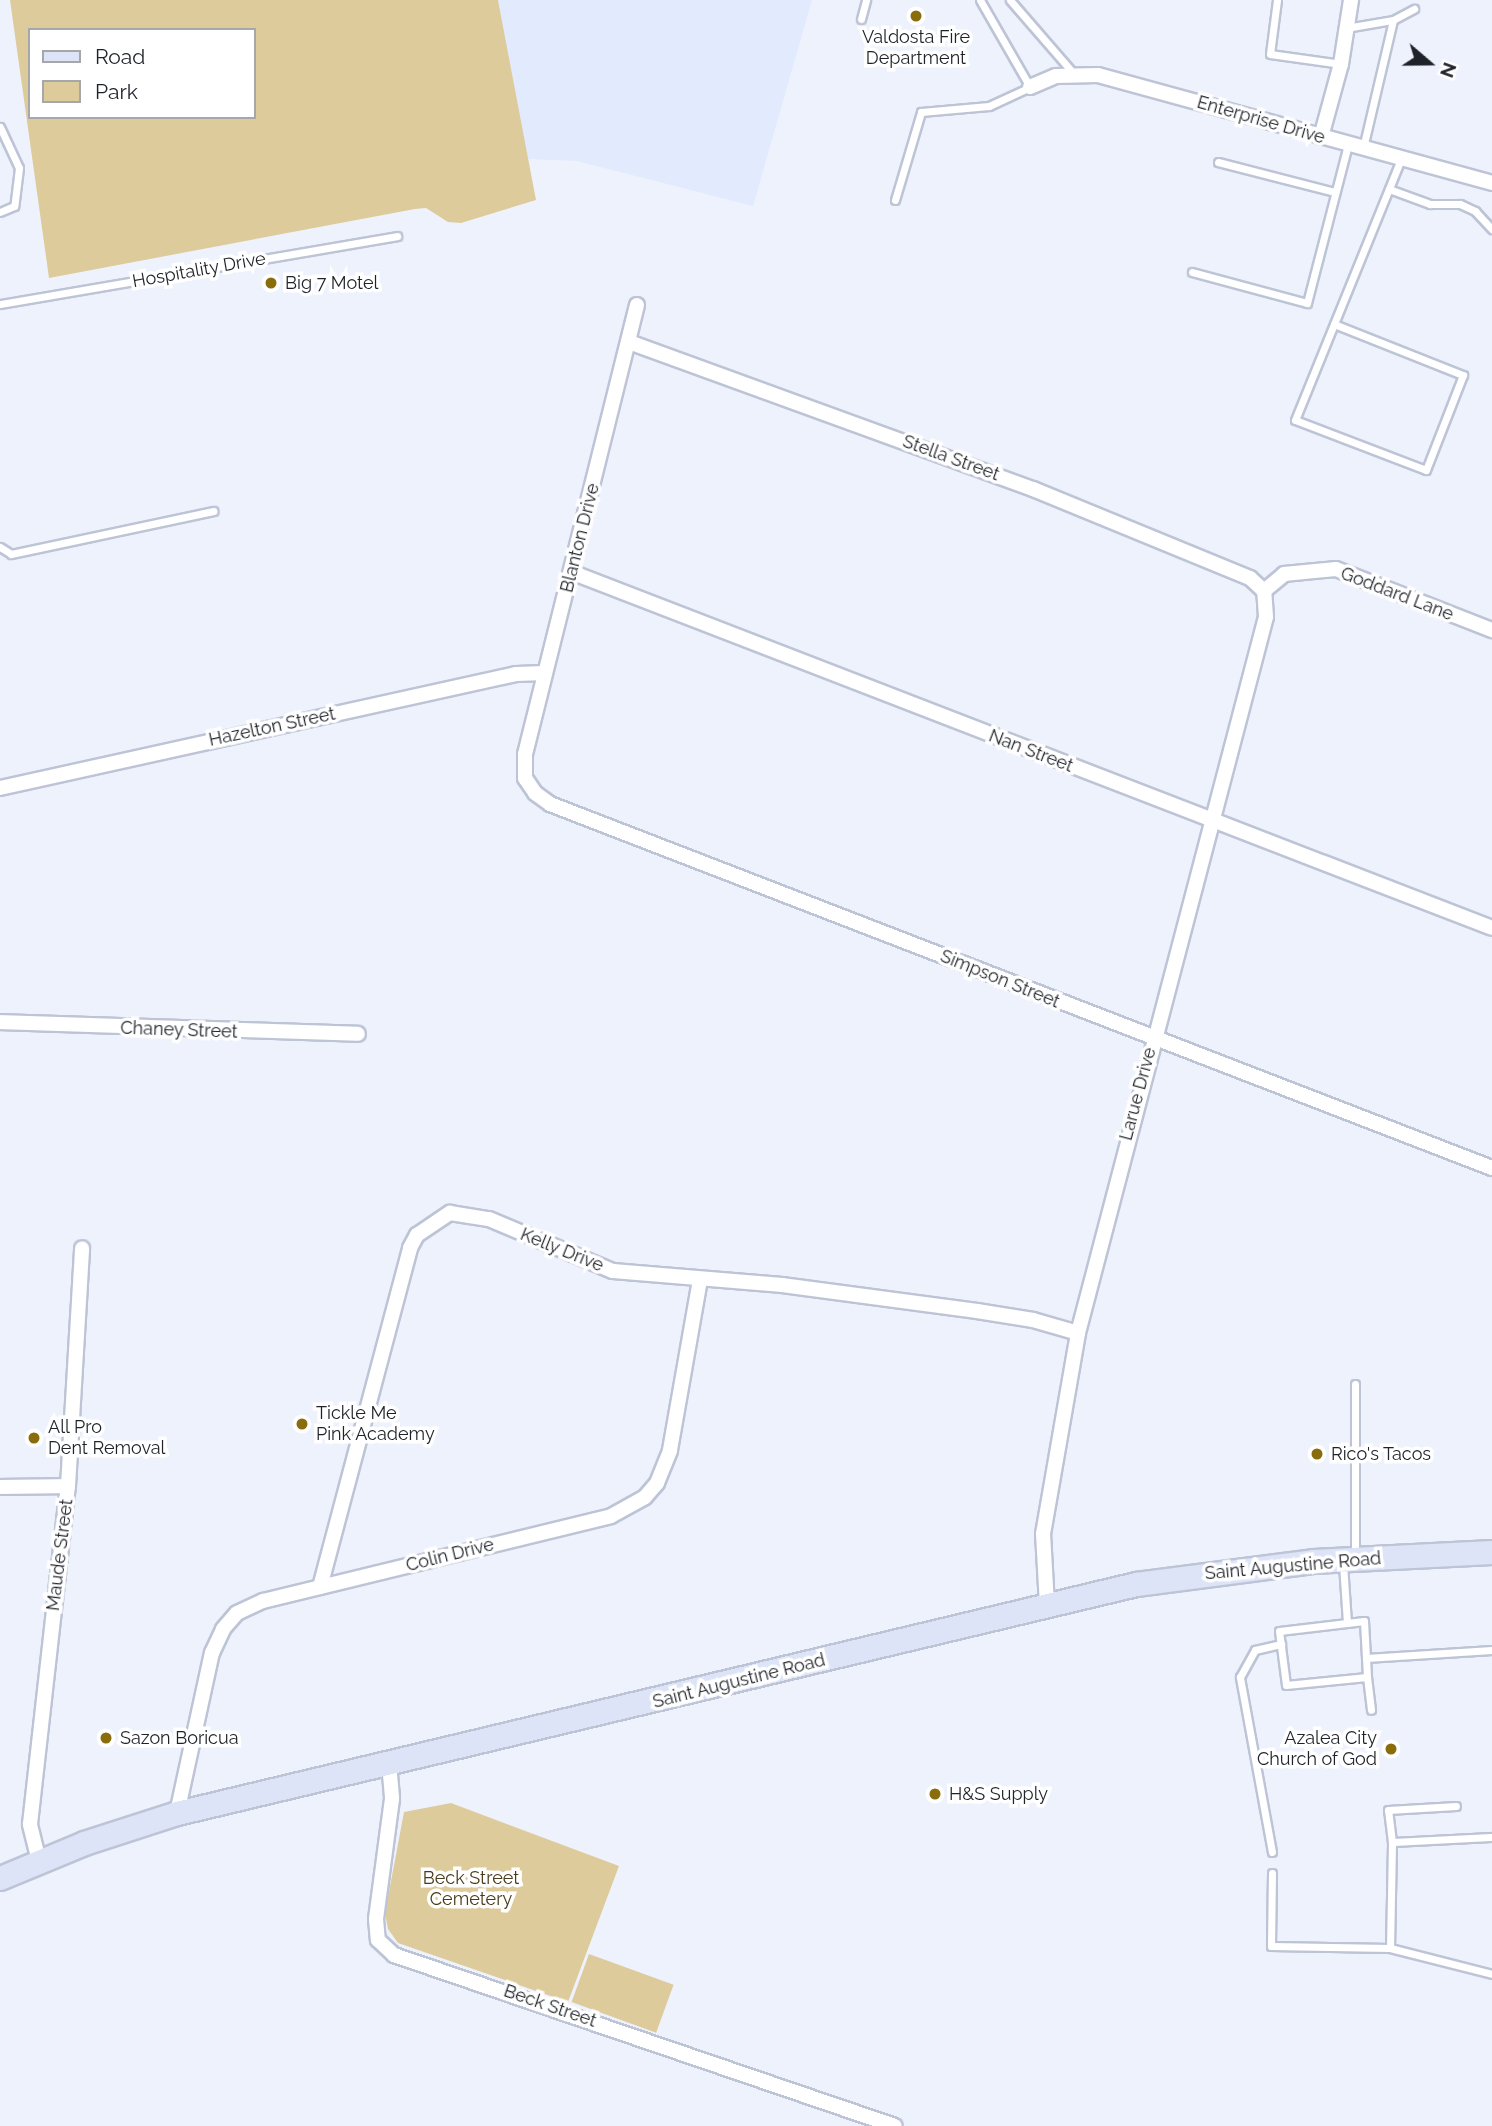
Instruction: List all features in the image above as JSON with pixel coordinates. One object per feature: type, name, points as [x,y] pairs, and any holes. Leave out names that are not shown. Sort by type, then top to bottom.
[{"type":"main road","name":"Saint Augustine Road","points":[[0,1878],[39,1861],[177,1813],[1136,1584],[1349,1559],[1492,1552]]},
{"type":"street","points":[[1321,137],[1341,64],[1351,0]]},
{"type":"street","name":"Enterprise Drive","points":[[1030,87],[1056,76],[1098,75],[1492,183]]},
{"type":"street","name":"Blanton Drive","points":[[525,770],[545,673],[637,305]]},
{"type":"street","name":"Stella Street","points":[[629,342],[1032,489],[1250,578],[1264,591]]},
{"type":"street","name":"Goddard Lane","points":[[1264,591],[1284,573],[1336,569],[1492,630]]},
{"type":"street","name":"Nan Street","points":[[570,572],[1492,928]]},
{"type":"street","name":"Larue Drive","points":[[1047,1605],[1043,1534],[1079,1333],[1152,1039],[1266,617],[1264,591]]},
{"type":"street","name":"Hazelton Street","points":[[0,788],[516,674],[545,673]]},
{"type":"street","name":"Simpson Street","points":[[525,770],[536,793],[550,804],[1152,1039],[1492,1168]]},
{"type":"street","name":"Chaney Street","points":[[0,1022],[358,1034]]},
{"type":"street","name":"Kelly Drive","points":[[320,1587],[417,1235],[438,1218],[471,1213],[613,1271],[976,1311],[1033,1320],[1079,1333]]},
{"type":"street","name":"Maude Street","points":[[39,1861],[30,1825],[68,1486],[82,1248]]},
{"type":"street","name":"Colin Drive","points":[[177,1813],[195,1720],[223,1629],[237,1613],[263,1601],[611,1516],[645,1497],[657,1483],[670,1450],[700,1280]]},
{"type":"street","points":[[0,1487],[68,1486]]},
{"type":"street","name":"Beck Street","points":[[389,1763],[392,1799],[376,1919],[378,1940],[394,1955],[895,2126]]},
{"type":"lane","points":[[861,19],[866,0]]},
{"type":"lane","points":[[895,201],[921,112],[989,106],[1030,87],[980,0]]},
{"type":"lane","points":[[1010,0],[1075,75]]},
{"type":"lane","points":[[1277,0],[1270,54],[1341,64]]},
{"type":"lane","points":[[1346,28],[1393,20],[1414,9]]},
{"type":"lane","points":[[1363,148],[1393,20]]},
{"type":"lane","points":[[0,127],[19,168],[14,206],[0,212]]},
{"type":"lane","points":[[1192,272],[1307,303],[1348,144]]},
{"type":"lane","points":[[1334,324],[1463,375],[1426,470],[1295,420],[1401,159]]},
{"type":"lane","points":[[1218,162],[1335,192]]},
{"type":"lane","points":[[1389,190],[1430,204],[1460,204],[1475,211],[1492,229]]},
{"type":"lane","name":"Hospitality Drive","points":[[0,304],[397,236]]},
{"type":"lane","points":[[0,547],[11,554],[213,511]]},
{"type":"lane","points":[[1347,1623],[1355,1384]]},
{"type":"lane","points":[[1367,1676],[1286,1685],[1279,1631],[1364,1621],[1371,1710]]},
{"type":"lane","points":[[1272,1852],[1240,1677],[1255,1650],[1281,1644]]},
{"type":"lane","points":[[1366,1658],[1492,1650]]},
{"type":"lane","points":[[1390,1948],[1392,1842],[1388,1810],[1456,1806]]},
{"type":"lane","points":[[1392,1842],[1492,1837]]},
{"type":"lane","points":[[1272,1873],[1271,1946],[1390,1948],[1492,1974]]},
{"type":"shaded area","points":[[498,0],[812,0],[753,206],[577,161],[528,159]]},
{"type":"green space","points":[[10,0],[498,0],[536,200],[461,223],[448,222],[426,208],[49,278]]},
{"type":"green space","name":"Beck Street Cemetery","points":[[451,1803],[619,1866],[568,2002],[398,1943],[388,1929],[385,1913],[404,1812]]},
{"type":"green space","points":[[589,1954],[674,1985],[656,2033],[572,2002]]},
{"type":"place","name":"Valdosta Fire Department","points":[[916,16]]},
{"type":"place","name":"Big 7 Motel","points":[[271,283]]},
{"type":"place","name":"Tickle Me Pink Academy","points":[[302,1424]]},
{"type":"place","name":"All Pro Dent Removal","points":[[34,1438]]},
{"type":"place","name":"Rico's Tacos","points":[[1317,1454]]},
{"type":"place","name":"Sazon Boricua","points":[[106,1738]]},
{"type":"place","name":"Azalea City Church of God","points":[[1391,1749]]},
{"type":"place","name":"H&S Supply","points":[[935,1794]]}]
